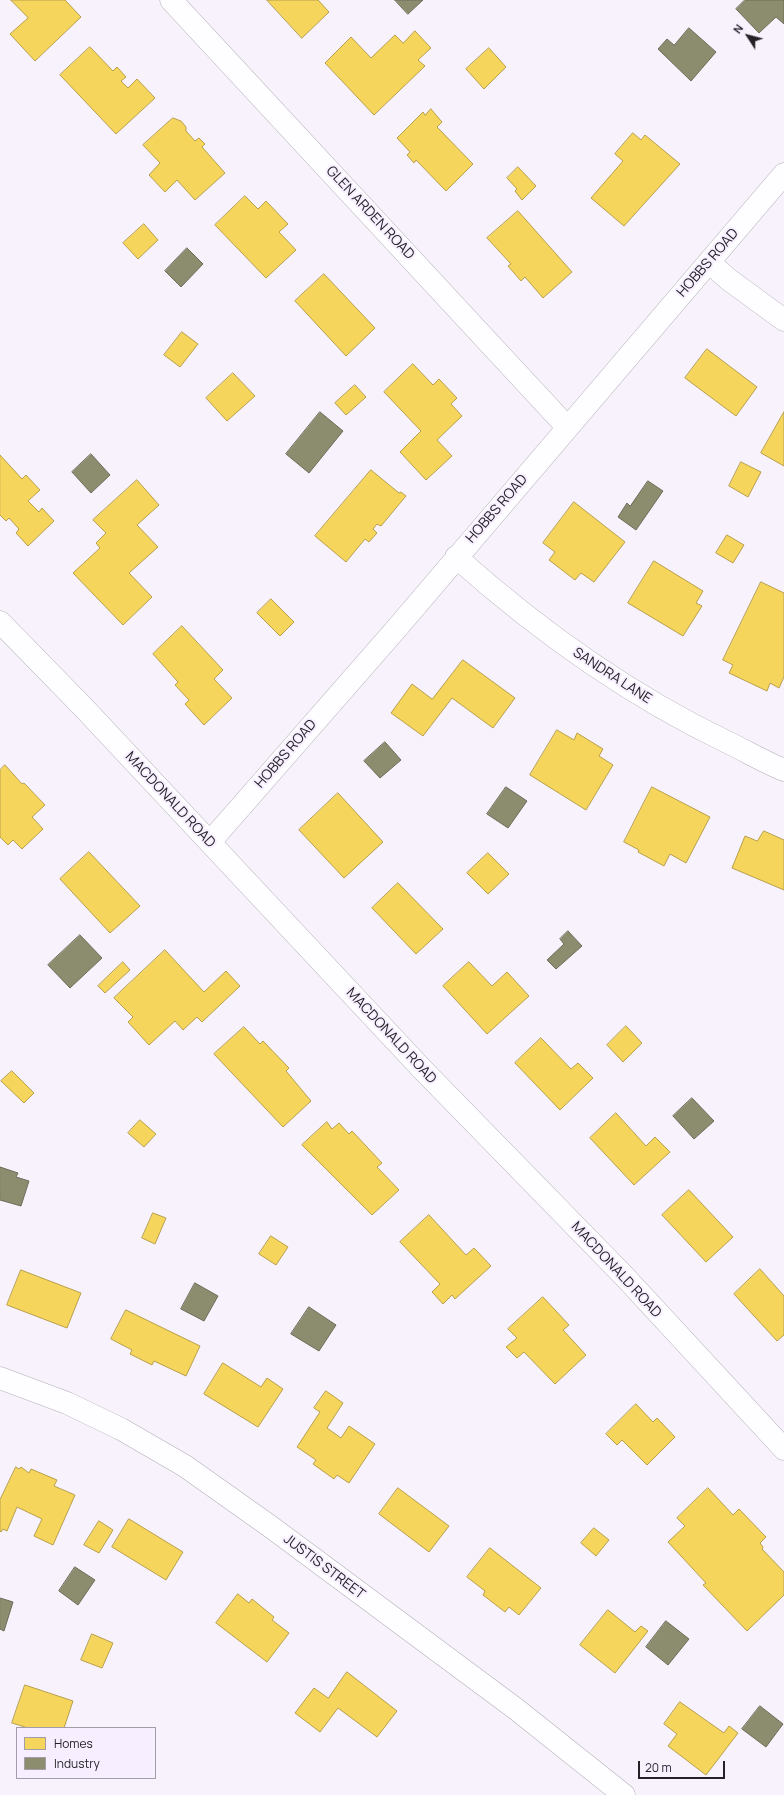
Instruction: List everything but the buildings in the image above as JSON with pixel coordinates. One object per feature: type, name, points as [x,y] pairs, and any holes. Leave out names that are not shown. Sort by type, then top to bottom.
[{"type":"street","name":"GLEN ARDEN ROAD","points":[[171,0],[364,206],[567,427]]},
{"type":"street","name":"HOBBS ROAD","points":[[210,842],[397,628],[784,174]]},
{"type":"street","points":[[709,262],[728,279],[784,320]]},
{"type":"street","name":"SANDRA LANE","points":[[456,557],[551,636],[624,686],[685,722],[784,770]]},
{"type":"street","name":"MACDONALD ROAD","points":[[0,622],[84,708],[422,1069],[625,1277],[784,1449]]},
{"type":"street","name":"JUSTIS STREET","points":[[0,1378],[67,1403],[121,1429],[185,1466],[271,1527],[516,1709],[624,1795]]}]
